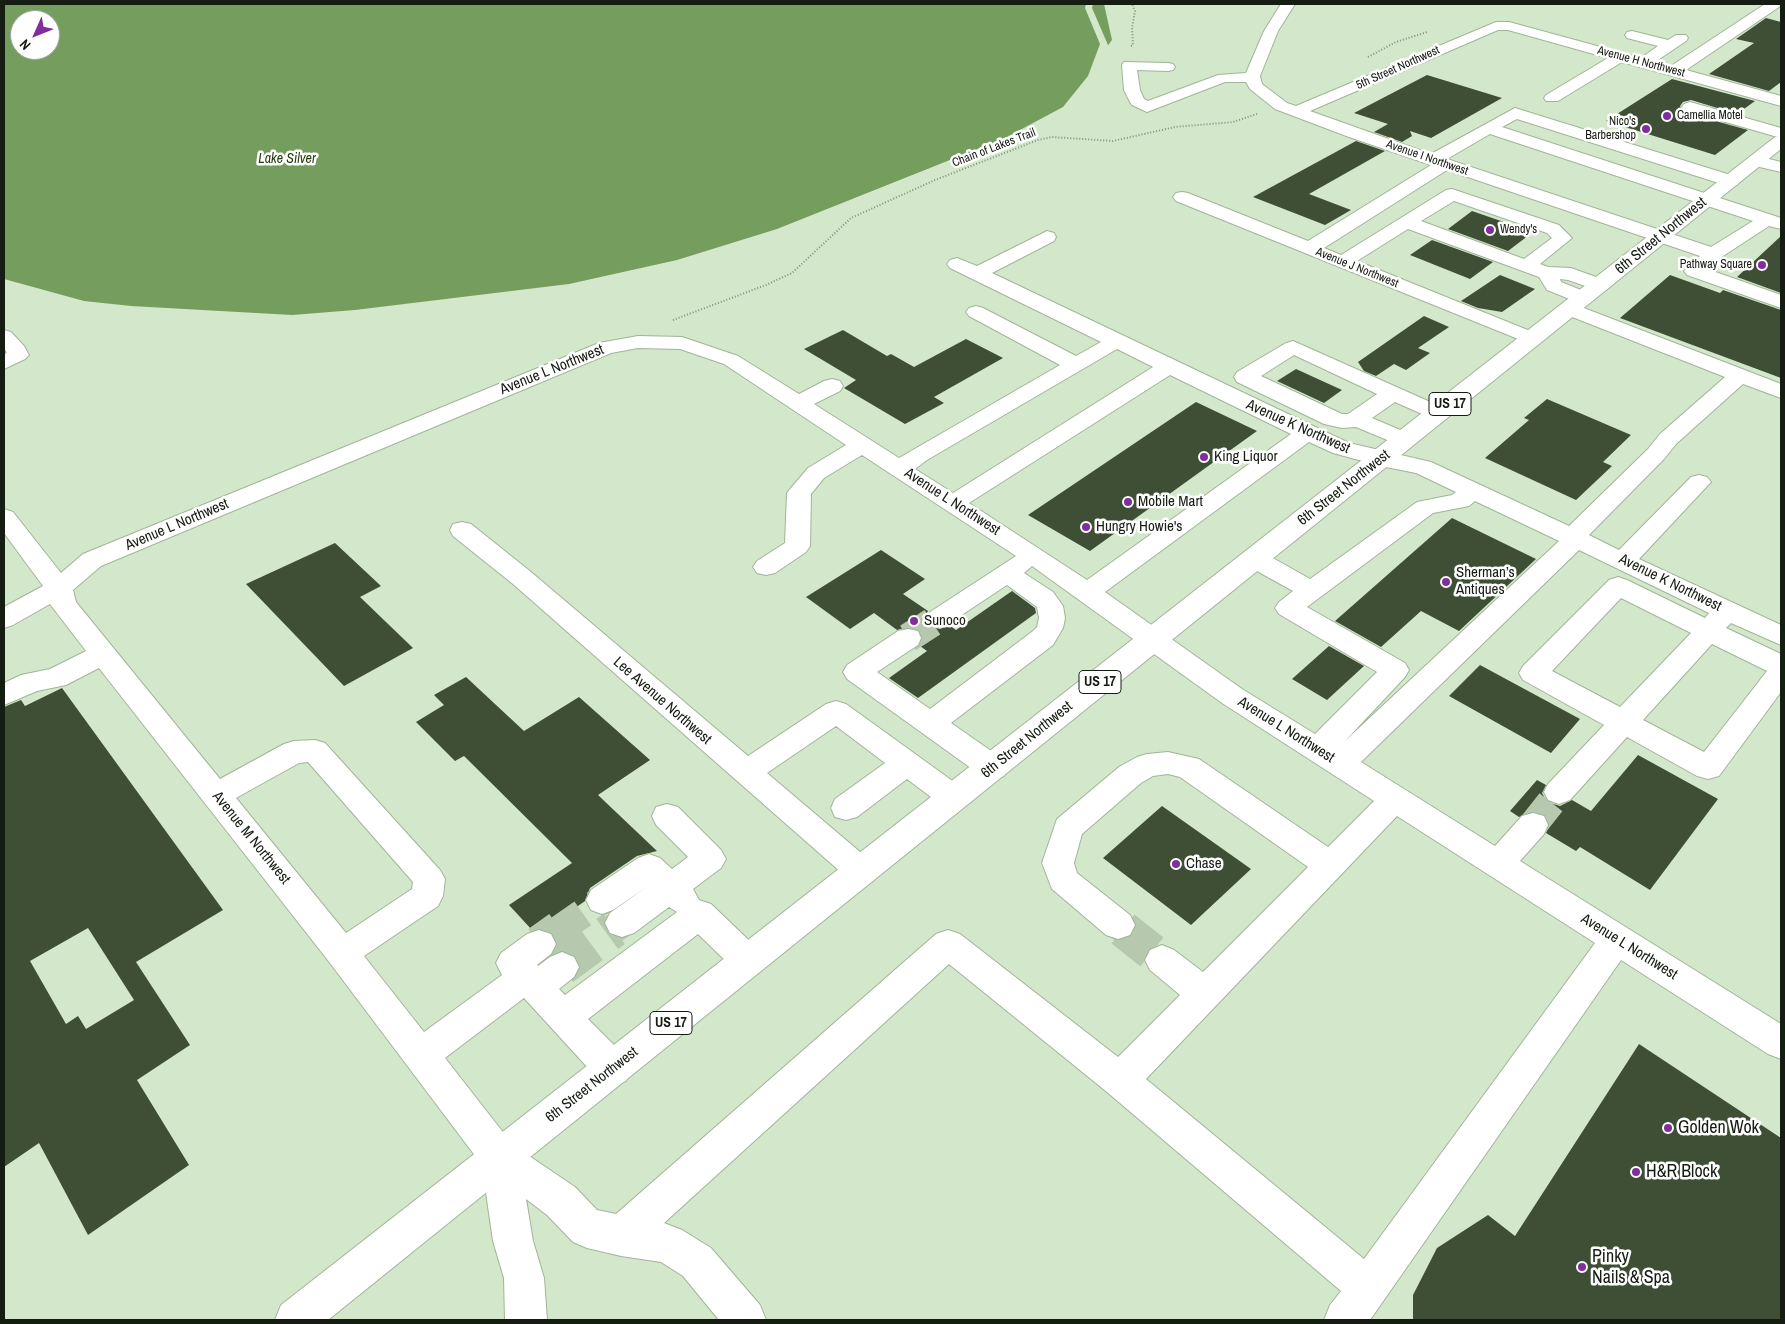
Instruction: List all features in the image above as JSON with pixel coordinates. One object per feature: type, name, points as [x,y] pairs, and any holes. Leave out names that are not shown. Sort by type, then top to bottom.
[{"type":"main road","points":[[1125,115],[1223,78],[1252,78],[1271,31],[1288,4]]},
{"type":"main road","points":[[1752,4],[1774,7]]},
{"type":"main road","points":[[1674,71],[1774,7]]},
{"type":"main road","name":"Avenue H Northwest","points":[[1501,26],[1509,26],[1781,101]]},
{"type":"main road","name":"5th Street Northwest","points":[[1288,109],[1489,28],[1501,26]]},
{"type":"main road","points":[[1632,35],[1675,42],[1643,63]]},
{"type":"main road","points":[[1552,98],[1620,56]]},
{"type":"main road","points":[[1147,107],[1138,102],[1132,90],[1130,66],[1168,67]]},
{"type":"main road","name":"Avenue I Northwest","points":[[1252,78],[1255,86],[1288,109],[1713,254]]},
{"type":"main road","points":[[1690,106],[1781,132]]},
{"type":"main road","points":[[1309,249],[1489,128],[1515,113],[1731,181]]},
{"type":"main road","points":[[1489,128],[1775,222]]},
{"type":"main road","name":"6th Street Northwest","points":[[296,1320],[1781,141]]},
{"type":"main road","points":[[1757,160],[1781,168]]},
{"type":"main road","points":[[1342,262],[1480,176]]},
{"type":"main road","name":"Avenue J Northwest","points":[[1182,197],[1532,339]]},
{"type":"main road","points":[[1447,197],[1486,205],[1553,228],[1563,238],[1535,266]]},
{"type":"main road","points":[[1406,222],[1535,266],[1554,286],[1584,297],[1740,375],[1781,391]]},
{"type":"main road","points":[[1775,222],[1713,254],[1694,271],[1781,302]]},
{"type":"main road","points":[[978,273],[1047,237]]},
{"type":"main road","name":"Avenue K Northwest","points":[[957,264],[1307,433],[1342,448],[1381,459],[1423,467],[1573,537],[1621,573],[1718,620],[1781,636]]},
{"type":"main road","points":[[976,312],[1077,365]]},
{"type":"main road","points":[[4,336],[17,350],[18,355],[4,363]]},
{"type":"main road","points":[[900,469],[919,455],[1117,341]]},
{"type":"main road","name":"Avenue L Northwest","points":[[4,619],[59,588],[92,560],[606,347],[638,342],[682,343],[731,360],[1088,592],[1232,696],[1781,1043]]},
{"type":"main road","points":[[1393,393],[1353,421],[1332,419],[1245,377],[1293,347],[1393,393],[1438,414]]},
{"type":"main road","points":[[953,503],[1170,366]]},
{"type":"main road","points":[[1472,490],[1460,501],[1426,507],[1288,608],[1395,670],[1333,735],[1329,757],[1355,749],[1567,549],[1573,537],[1656,454],[1668,439],[1740,375]]},
{"type":"main road","points":[[1237,399],[1261,385]]},
{"type":"main road","points":[[798,403],[832,386]]},
{"type":"main road","points":[[1356,418],[1404,440]]},
{"type":"main road","points":[[1088,592],[1307,433]]},
{"type":"main road","points":[[766,567],[797,546],[799,493],[816,473],[863,445]]},
{"type":"main road","points":[[1699,482],[1630,552],[1621,573],[1533,673],[1708,768],[1781,672]]},
{"type":"main road","name":"Avenue M Northwest","points":[[4,517],[59,588],[63,604],[342,953],[500,1158]]},
{"type":"main road","name":"Lee Avenue Northwest","points":[[462,530],[756,766],[862,872]]},
{"type":"main road","points":[[939,618],[1032,555]]},
{"type":"main road","points":[[1255,559],[1312,591]]},
{"type":"main road","points":[[930,724],[1043,638],[1050,628],[1052,618],[1050,606],[1044,598],[1007,573]]},
{"type":"main road","points":[[1559,792],[1718,620],[1781,666]]},
{"type":"main road","points":[[908,638],[858,672],[992,768]]},
{"type":"main road","points":[[4,695],[31,682],[56,678],[104,654]]},
{"type":"main road","points":[[756,766],[790,759],[834,729],[845,729],[884,758],[904,761],[954,798]]},
{"type":"main road","points":[[216,796],[294,752],[315,751],[429,879],[427,896],[342,953]]},
{"type":"main road","points":[[846,808],[904,761]]},
{"type":"main road","points":[[1118,925],[1063,880],[1058,863],[1068,828],[1130,775],[1147,765],[1168,763],[1188,767],[1330,866]]},
{"type":"main road","points":[[1120,1080],[1395,799]]},
{"type":"main road","points":[[667,816],[710,859],[670,888]]},
{"type":"main road","points":[[1498,864],[1533,825]]},
{"type":"main road","points":[[612,912],[649,867],[748,961]]},
{"type":"main road","points":[[563,1017],[699,914]]},
{"type":"main road","points":[[1345,1320],[1617,939]]},
{"type":"main road","points":[[539,944],[513,963],[613,1069]]},
{"type":"main road","points":[[621,1236],[948,944],[1120,1080],[1368,1288]]},
{"type":"main road","points":[[1162,960],[1204,994]]},
{"type":"main road","points":[[421,1055],[531,982],[562,968]]},
{"type":"main road","points":[[500,1158],[561,1201],[587,1228],[668,1244],[697,1262],[745,1320]]},
{"type":"main road","points":[[500,1158],[513,1241],[524,1278],[526,1320]]},
{"type":"path","points":[[1128,46],[1133,45],[1132,28],[1135,10],[1132,4]]},
{"type":"path","points":[[1362,61],[1389,45],[1432,30]]},
{"type":"path","name":"Chain of Lakes Trail","points":[[638,342],[637,337],[644,332],[766,285],[792,273],[851,218],[935,180],[1038,140],[1052,137],[1114,140],[1175,127],[1233,122],[1288,109]]},
{"type":"water","name":"Lake Silver","points":[[4,4],[1086,4],[1085,8],[1100,44],[1088,76],[1063,107],[1005,138],[777,229],[677,260],[569,284],[355,310],[292,315],[131,306],[84,301],[4,279]]},
{"type":"water","points":[[1093,4],[1104,4],[1112,40],[1106,48],[1108,45],[1092,8]]},
{"type":"building","points":[[1766,18],[1781,22],[1781,82],[1769,91],[1709,74],[1754,43],[1736,39]]},
{"type":"building","points":[[1427,75],[1502,98],[1431,138],[1410,131],[1412,136],[1402,142],[1374,132],[1388,124],[1354,113]]},
{"type":"building","points":[[1672,79],[1755,101],[1737,114],[1691,100],[1683,102],[1680,106],[1683,112],[1748,130],[1715,155],[1606,121]]},
{"type":"building","points":[[1356,141],[1385,151],[1309,194],[1351,210],[1325,225],[1253,197]]},
{"type":"building","name":"Wendy's","points":[[1472,211],[1533,232],[1508,251],[1448,229]]},
{"type":"building","points":[[1781,236],[1781,293],[1737,277]]},
{"type":"building","points":[[1432,240],[1493,262],[1470,279],[1410,255]]},
{"type":"building","points":[[1500,275],[1535,289],[1502,312],[1478,308],[1461,301]]},
{"type":"building","points":[[1670,275],[1720,293],[1723,290],[1781,310],[1781,378],[1620,318]]},
{"type":"building","points":[[1424,316],[1449,327],[1418,348],[1430,353],[1406,370],[1394,364],[1376,376],[1364,371],[1358,362]]},
{"type":"building","points":[[843,330],[887,356],[891,354],[914,367],[966,339],[1003,358],[934,397],[944,403],[905,424],[844,388],[856,380],[804,349]]},
{"type":"building","points":[[1296,369],[1342,390],[1324,403],[1277,381]]},
{"type":"building","points":[[1547,399],[1631,435],[1603,462],[1612,466],[1576,500],[1485,458],[1529,420],[1524,418]]},
{"type":"building","points":[[1196,402],[1257,431],[1090,551],[1028,515]]},
{"type":"building","name":"Sherman’s Antiques","points":[[1452,518],[1536,559],[1459,631],[1421,611],[1381,647],[1335,621]]},
{"type":"building","points":[[335,543],[381,586],[360,597],[413,648],[344,686],[246,584]]},
{"type":"building","name":"Sunoco","points":[[881,550],[925,579],[903,594],[928,611],[924,619],[929,626],[940,629],[949,625],[956,630],[1012,591],[1035,608],[1036,613],[918,698],[889,678],[927,651],[920,646],[923,639],[920,630],[908,627],[897,630],[874,613],[850,629],[806,597]]},
{"type":"building","points":[[1329,646],[1364,666],[1327,700],[1292,679]]},
{"type":"building","points":[[1480,665],[1580,719],[1551,753],[1449,696]]},
{"type":"building","points":[[466,677],[524,731],[579,697],[650,760],[598,795],[657,851],[637,856],[590,888],[585,901],[544,930],[538,928],[532,930],[509,905],[572,863],[464,756],[455,761],[416,722],[444,705],[434,695]]},
{"type":"building","points":[[62,688],[223,910],[136,962],[190,1045],[137,1080],[189,1165],[88,1235],[39,1143],[4,1167],[4,707],[21,700],[25,706]],"holes":[[[88,928],[134,1000],[86,1029],[78,1016],[66,1024],[30,961]]]},
{"type":"building","points":[[1638,755],[1718,799],[1650,890],[1580,847],[1576,851],[1546,833],[1550,824],[1544,814],[1533,811],[1519,817],[1510,811],[1537,780],[1546,785],[1542,793],[1547,802],[1560,806],[1572,800],[1591,811]]},
{"type":"building","name":"Chase","points":[[1162,806],[1251,869],[1191,925],[1103,858]]},
{"type":"building","points":[[1639,1044],[1781,1138],[1781,1320],[1413,1320],[1413,1295],[1437,1248],[1488,1215],[1515,1236]]},
{"type":"tunnel","points":[[908,638],[939,618]]},
{"type":"tunnel","points":[[1533,825],[1559,792]]},
{"type":"tunnel","points":[[559,930],[602,900]]},
{"type":"tunnel","points":[[612,930],[622,923]]},
{"type":"tunnel","points":[[1118,925],[1125,930]]},
{"type":"tunnel","points":[[539,944],[560,929]]},
{"type":"tunnel","points":[[562,967],[614,929]]},
{"type":"tunnel","points":[[1123,929],[1162,960]]},
{"type":"place","name":"Camellia Motel","points":[[1667,116]]},
{"type":"place","name":"Nico's Barbershop","points":[[1646,129]]},
{"type":"place","name":"Wendy's","points":[[1490,230]]},
{"type":"place","name":"Pathway Square","points":[[1762,265]]},
{"type":"place","name":"King Liquor","points":[[1204,457]]},
{"type":"place","name":"Mobile Mart","points":[[1128,502]]},
{"type":"place","name":"Hungry Howie's","points":[[1086,527]]},
{"type":"place","name":"Sherman’s Antiques","points":[[1446,582]]},
{"type":"place","name":"Sunoco","points":[[914,621]]},
{"type":"place","name":"Chase","points":[[1176,864]]},
{"type":"place","name":"Golden Wok","points":[[1668,1128]]},
{"type":"place","name":"H&R Block","points":[[1636,1172]]},
{"type":"place","name":"Pinky Nails & Spa","points":[[1582,1267]]}]
